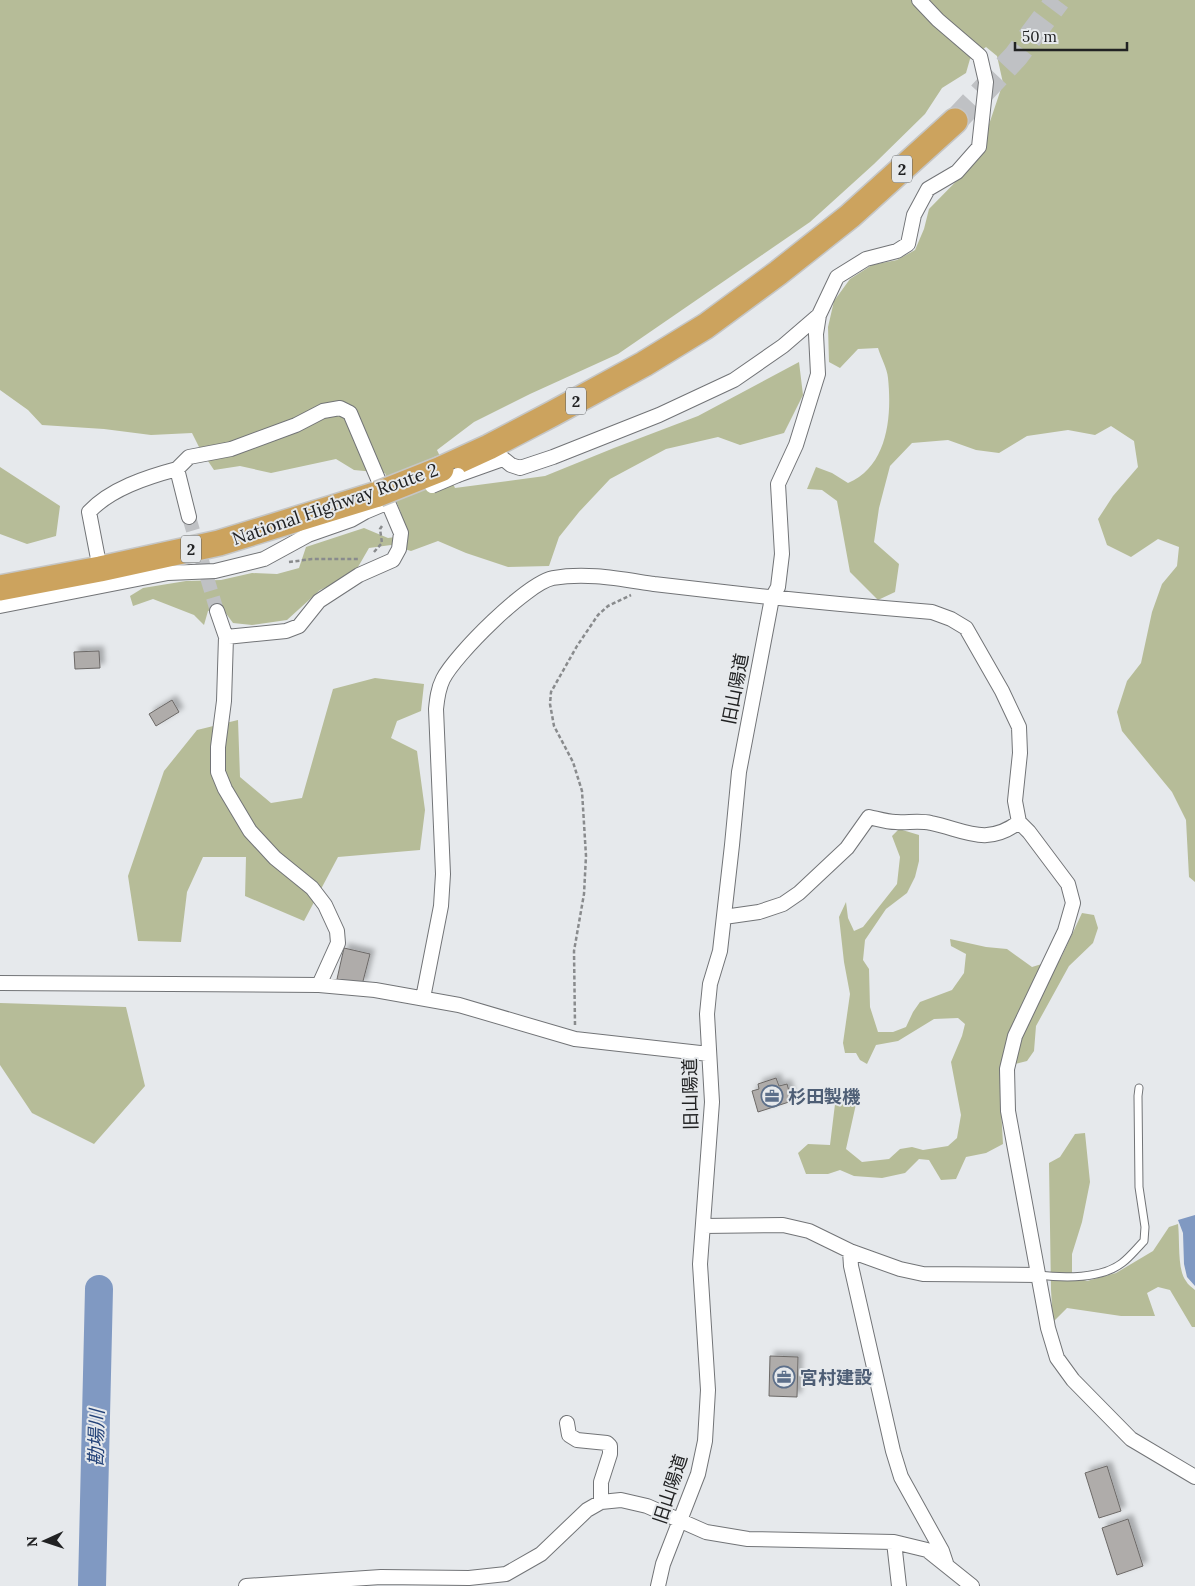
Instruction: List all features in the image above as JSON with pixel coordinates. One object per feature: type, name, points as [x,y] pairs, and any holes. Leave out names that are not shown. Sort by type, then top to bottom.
[{"type":"highway","name":"National Highway Route 2","points":[[0,588],[100,569],[219,543],[385,503],[450,472],[496,453],[706,326],[778,273],[850,216],[955,121]]},
{"type":"street","points":[[496,453],[511,465],[520,468],[659,415],[734,380],[784,346],[819,314],[837,277],[866,259],[898,250],[908,244],[914,215],[928,189],[957,172],[979,147],[986,82],[980,56],[938,20],[919,0]]},
{"type":"street","name":"旧山陽道","points":[[658,1586],[663,1564],[698,1474],[705,1441],[708,1390],[700,1264],[712,1102],[707,1014],[710,984],[720,951],[739,772],[772,598],[778,587],[782,554],[778,484],[796,445],[818,374],[816,334],[819,314]]},
{"type":"street","points":[[100,569],[89,512],[99,502],[147,477],[177,470],[189,457],[231,449],[296,425],[323,411],[340,408],[350,413],[385,503],[401,533],[399,549],[392,560],[359,574],[320,601],[299,626],[286,631],[226,638]]},
{"type":"street","points":[[177,470],[189,517]]},
{"type":"street","points":[[0,606],[168,573],[215,571],[264,559],[308,535],[351,520],[385,503]]},
{"type":"street","points":[[423,998],[441,906],[443,874],[436,709],[438,692],[443,679],[457,658],[505,610],[533,588],[550,579],[573,576],[609,577],[772,598],[932,612],[951,618],[966,628],[1019,727],[1020,753],[1016,801],[1019,822],[1068,884],[1073,902],[1065,930],[1015,1036],[1007,1069],[1008,1110],[1048,1328],[1057,1358],[1073,1380],[1131,1439],[1195,1477]]},
{"type":"street","points":[[217,611],[226,638],[224,701],[218,747],[218,772],[225,789],[250,831],[276,858],[312,888],[326,905],[337,931],[338,943],[319,984]]},
{"type":"street","points":[[724,917],[759,912],[783,904],[799,893],[847,848],[869,817],[894,822],[930,823],[979,836],[995,835],[1008,830],[1019,822]]},
{"type":"street","points":[[0,983],[319,984],[375,990],[459,1005],[575,1039],[708,1054]]},
{"type":"street","points":[[703,1226],[784,1225],[809,1231],[850,1251],[900,1269],[923,1274],[1038,1275]]},
{"type":"street","points":[[850,1251],[851,1266],[893,1451],[901,1477],[942,1551],[946,1563]]},
{"type":"street","points":[[567,1423],[569,1435],[577,1440],[607,1443],[610,1446],[610,1454],[602,1482],[601,1502]]},
{"type":"street","points":[[246,1586],[381,1577],[469,1578],[506,1574],[541,1554],[587,1510],[601,1502],[621,1500],[647,1506],[669,1514],[706,1532],[748,1539],[894,1542],[927,1550],[946,1563],[972,1586]]},
{"type":"street","points":[[894,1542],[899,1586]]},
{"type":"lane","points":[[1038,1275],[1060,1278],[1081,1277],[1113,1268],[1122,1263],[1144,1241],[1145,1227],[1138,1187],[1139,1088]]},
{"type":"path","points":[[370,556],[382,543],[380,529],[385,503]]},
{"type":"path","points":[[264,559],[270,564],[312,558],[362,559]]},
{"type":"path","points":[[575,1039],[574,951],[584,894],[586,847],[582,791],[573,762],[554,726],[550,704],[551,692],[577,646],[598,615],[608,606],[644,588],[648,583]]},
{"type":"green space","points":[[0,0],[1195,0],[1195,882],[1189,877],[1186,820],[1172,792],[1122,731],[1117,712],[1127,681],[1141,663],[1152,612],[1162,584],[1177,566],[1179,547],[1158,539],[1131,557],[1107,545],[1098,519],[1113,496],[1138,467],[1134,441],[1111,426],[1095,435],[1068,430],[1027,436],[999,453],[976,450],[948,440],[912,443],[890,466],[879,508],[874,542],[899,564],[895,592],[878,600],[850,572],[837,501],[822,490],[807,489],[816,467],[832,473],[848,483],[872,465],[879,452],[888,423],[889,393],[886,370],[878,348],[858,349],[840,368],[829,362],[828,327],[834,301],[850,279],[872,265],[897,260],[915,250],[924,229],[929,209],[977,160],[1003,83],[997,56],[986,47],[970,59],[966,73],[942,88],[925,114],[874,164],[810,222],[618,354],[474,422],[437,450],[455,488],[545,476],[698,416],[799,362],[803,395],[784,433],[740,445],[718,437],[666,449],[610,479],[559,537],[549,566],[508,567],[438,541],[411,551],[391,545],[369,548],[358,567],[342,580],[320,590],[287,620],[252,625],[233,623],[222,608],[208,611],[204,625],[194,615],[153,599],[133,606],[130,596],[143,588],[186,581],[221,580],[252,573],[277,574],[299,568],[306,547],[364,528],[388,538],[403,536],[401,513],[385,473],[354,470],[336,459],[271,473],[240,466],[214,470],[192,433],[151,435],[104,429],[42,425],[28,410],[0,390]]},
{"type":"green space","points":[[0,467],[60,506],[56,536],[27,544],[0,534]]},
{"type":"green space","points":[[375,678],[424,684],[421,711],[397,721],[391,738],[417,751],[425,810],[420,850],[338,857],[304,921],[245,896],[246,857],[203,857],[187,892],[181,942],[138,941],[128,876],[164,771],[197,730],[238,720],[240,777],[271,803],[302,798],[333,689]]},
{"type":"green space","points":[[899,829],[919,835],[919,861],[915,877],[907,893],[886,909],[865,940],[863,960],[869,969],[870,1007],[878,1032],[893,1032],[906,1027],[920,1002],[952,990],[964,973],[966,954],[951,946],[950,939],[986,947],[1007,949],[1032,967],[1061,958],[1082,913],[1094,915],[1098,928],[1093,943],[1069,966],[1036,1026],[1034,1051],[1027,1061],[1002,1067],[1000,1091],[1003,1144],[986,1153],[966,1157],[956,1179],[941,1180],[929,1160],[919,1159],[905,1173],[882,1178],[854,1176],[840,1170],[828,1174],[806,1174],[798,1153],[808,1144],[830,1145],[835,1104],[844,1098],[856,1104],[846,1149],[862,1162],[889,1159],[900,1149],[912,1147],[923,1150],[948,1146],[957,1138],[961,1115],[951,1062],[965,1024],[958,1018],[934,1019],[898,1041],[876,1045],[867,1064],[860,1060],[856,1053],[845,1053],[843,1043],[850,994],[839,917],[846,902],[848,918],[854,931],[863,927],[897,884],[900,857],[892,836]]},
{"type":"green space","points":[[0,1003],[126,1007],[145,1086],[94,1144],[32,1113],[0,1065]]},
{"type":"green space","points":[[1085,1133],[1090,1182],[1082,1222],[1072,1254],[1072,1276],[1087,1281],[1116,1273],[1153,1251],[1169,1227],[1178,1224],[1181,1270],[1187,1282],[1195,1290],[1195,1327],[1192,1327],[1170,1290],[1158,1287],[1147,1293],[1155,1316],[1121,1316],[1067,1308],[1053,1322],[1049,1163],[1060,1157],[1075,1134]]},
{"type":"water","points":[[1195,1215],[1195,1286],[1187,1277],[1184,1264],[1183,1233],[1178,1220]]},
{"type":"building","points":[[99,651],[100,668],[75,669],[74,652]]},
{"type":"building","points":[[172,700],[179,712],[156,726],[149,714]]},
{"type":"building","points":[[344,948],[370,954],[362,985],[337,979]]},
{"type":"building","name":"杉田製機","points":[[776,1078],[779,1086],[787,1084],[792,1101],[758,1112],[752,1091],[759,1089],[758,1084]]},
{"type":"building","name":"宮村建設","points":[[770,1356],[798,1357],[797,1397],[769,1396]]},
{"type":"building","points":[[1107,1466],[1121,1511],[1099,1518],[1085,1473]]},
{"type":"building","points":[[1128,1519],[1143,1566],[1117,1575],[1102,1528]]},
{"type":"waterway","name":"勘場川","points":[[92,1586],[99,1289]]},
{"type":"tunnel","points":[[955,121],[1016,56],[1058,0]]},
{"type":"tunnel","points":[[189,517],[217,611]]},
{"type":"place","name":"杉田製機","points":[[772,1096]]},
{"type":"place","name":"宮村建設","points":[[784,1377]]}]
